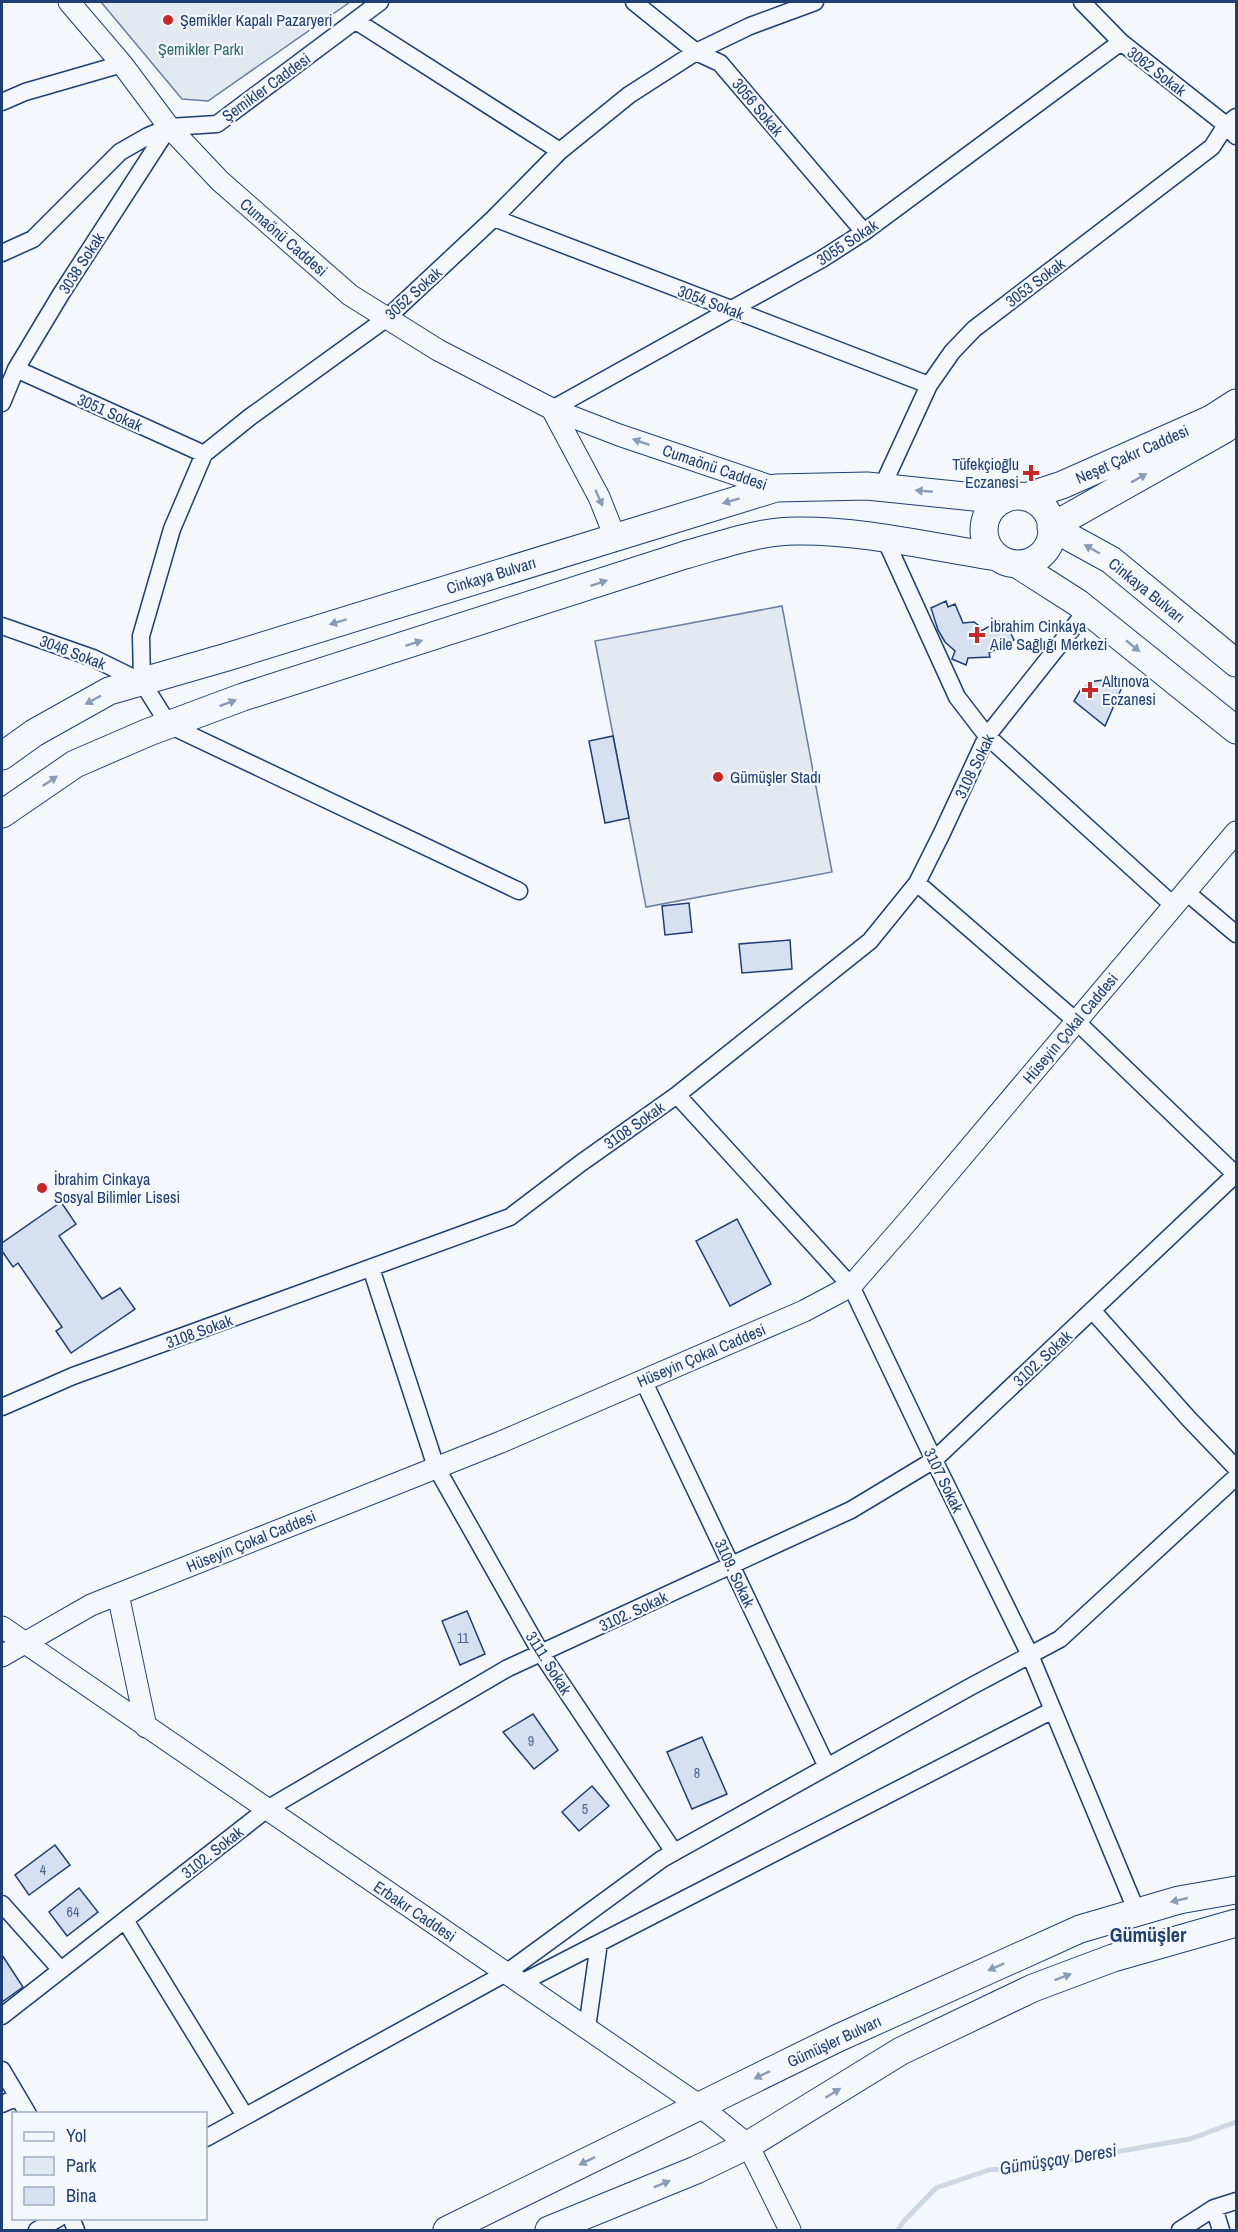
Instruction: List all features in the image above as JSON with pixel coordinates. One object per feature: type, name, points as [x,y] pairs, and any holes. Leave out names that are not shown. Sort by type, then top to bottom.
[{"type":"main road","name":"Neşet Çakır Caddesi","points":[[1014,498],[1062,484],[1211,419],[1236,404]]},
{"type":"main road","name":"Neşet Çakır Caddesi","points":[[1051,527],[1236,423]]},
{"type":"main road","name":"Cinkaya Bulvarı","points":[[2,756],[34,733],[109,692],[776,488],[882,487],[1014,498]]},
{"type":"main road","points":[[2,814],[75,764],[243,697],[747,537],[795,531],[847,534],[885,539],[1007,560],[1026,563],[1042,553],[1051,537],[1051,527],[1049,517],[1035,501],[1014,498],[994,506],[987,515],[984,526],[989,548],[1007,560],[1087,610],[1236,730]]},
{"type":"main road","name":"Cinkaya Bulvarı","points":[[1051,527],[1111,560],[1236,663]]},
{"type":"main road","name":"Gümüşler Bulvarı","points":[[447,2230],[838,2038],[1069,1934],[1179,1900],[1236,1890]]},
{"type":"main road","points":[[549,2230],[696,2170],[748,2145],[902,2051],[1033,1988],[1113,1958],[1236,1923]]},
{"type":"street","name":"Cumaönü Caddesi","points":[[69,2],[122,64],[169,127],[220,181],[350,295],[438,350],[552,409],[619,435],[776,488]]},
{"type":"street","name":"Şemikler Caddesi","points":[[2,253],[33,239],[120,152],[169,127],[217,124],[380,2]]},
{"type":"street","name":"3056 Sokak","points":[[634,2],[696,52],[720,63],[864,232]]},
{"type":"street","name":"3052 Sokak","points":[[142,682],[141,636],[172,530],[204,454],[250,417],[387,318],[494,218],[560,151],[629,95],[696,52],[750,26],[815,2]]},
{"type":"street","name":"3062 Sokak","points":[[1082,2],[1121,42],[1233,126]]},
{"type":"street","points":[[357,21],[560,151]]},
{"type":"street","name":"3055 Sokak","points":[[552,409],[822,259],[864,232],[1121,42]]},
{"type":"street","points":[[2,102],[25,92],[122,64]]},
{"type":"street","name":"3053 Sokak","points":[[882,487],[929,385],[952,352],[974,329],[1212,147],[1233,126]]},
{"type":"street","name":"3038 Sokak","points":[[2,404],[16,369],[61,294],[169,127]]},
{"type":"street","name":"3054 Sokak","points":[[494,218],[929,385]]},
{"type":"street","name":"3051 Sokak","points":[[16,369],[204,454]]},
{"type":"street","points":[[552,409],[599,497],[615,537]]},
{"type":"street","points":[[885,539],[957,697],[987,736],[1179,898],[1236,934]]},
{"type":"street","name":"3108 Sokak","points":[[2,1407],[73,1376],[510,1217],[677,1095],[870,941],[917,883],[987,736],[1087,610]]},
{"type":"street","name":"3046 Sokak","points":[[2,626],[93,658],[142,682]]},
{"type":"street","points":[[142,682],[169,725],[519,891]]},
{"type":"street","name":"Hüseyin Çokal Caddesi","points":[[2,1656],[91,1605],[436,1467],[644,1380],[804,1311],[851,1286],[1236,832]]},
{"type":"street","points":[[917,883],[1076,1021],[1236,1175]]},
{"type":"street","name":"3107 Sokak","points":[[677,1095],[851,1286],[1030,1655],[1137,1912]]},
{"type":"street","name":"3102. Sokak","points":[[2,2016],[267,1809],[508,1668],[851,1509],[934,1460],[1236,1175]]},
{"type":"street","name":"3111. Sokak","points":[[371,1268],[436,1467],[541,1653],[674,1852]]},
{"type":"street","points":[[1092,1310],[1236,1468]]},
{"type":"street","name":"3109. Sokak","points":[[644,1380],[827,1767]]},
{"type":"street","points":[[513,1978],[674,1852],[1060,1639],[1236,1477]]},
{"type":"street","points":[[118,1594],[146,1726]]},
{"type":"street","name":"Erbakır Caddesi","points":[[2,1627],[700,2106],[748,2145],[789,2230]]},
{"type":"street","points":[[207,2137],[513,1978],[598,1943],[1053,1710]]},
{"type":"street","points":[[2,1904],[61,1970]]},
{"type":"street","points":[[124,1920],[245,2116]]},
{"type":"street","points":[[587,2028],[598,1943]]},
{"type":"street","points":[[2,2070],[27,2112]]},
{"type":"street","points":[[2,2104],[18,2097]]},
{"type":"street","points":[[1180,2230],[1214,2208],[1236,2201]]},
{"type":"street","points":[[1214,2208],[1221,2230]]},
{"type":"street","points":[[37,2230],[55,2220]]},
{"type":"green space","name":"Şemikler Parkı","points":[[101,2],[350,2],[208,101],[182,99]]},
{"type":"green space","name":"Gümüşler Stadı","points":[[782,606],[832,872],[646,907],[595,641]]},
{"type":"building","name":"İbrahim Cinkaya Aile Sağlığı Merkezi","points":[[946,601],[948,607],[955,604],[963,623],[974,622],[981,631],[999,621],[1003,630],[1008,628],[1014,640],[989,653],[990,657],[968,658],[966,665],[952,659],[955,651],[945,642],[938,630],[931,608]]},
{"type":"building","points":[[1105,680],[1122,687],[1105,726],[1074,701],[1081,689],[1095,681]]},
{"type":"building","points":[[613,736],[629,818],[605,823],[589,741]]},
{"type":"building","points":[[689,903],[692,932],[665,935],[662,906]]},
{"type":"building","points":[[790,940],[792,969],[742,973],[739,944]]},
{"type":"building","points":[[61,1202],[76,1224],[59,1236],[102,1299],[120,1288],[135,1309],[71,1353],[56,1331],[62,1327],[18,1263],[13,1267],[2,1251],[2,1243]]},
{"type":"building","points":[[737,1219],[771,1284],[730,1306],[696,1241]]},
{"type":"building","points":[[467,1611],[485,1654],[460,1665],[442,1621]]},
{"type":"building","points":[[533,1714],[558,1750],[534,1769],[503,1732]]},
{"type":"building","points":[[702,1737],[727,1794],[692,1809],[667,1752]]},
{"type":"building","points":[[592,1786],[609,1806],[579,1831],[562,1812]]},
{"type":"building","points":[[55,1845],[70,1865],[29,1895],[15,1875]]},
{"type":"building","points":[[79,1888],[98,1912],[67,1936],[49,1912]]},
{"type":"building","points":[[2,1955],[23,1987],[2,2002]]},
{"type":"waterway","name":"Gümüşçay Deresi","points":[[898,2230],[936,2188],[989,2170],[1041,2165],[1190,2139],[1236,2122]]},
{"type":"place","name":"Şemikler Kapalı Pazaryeri","points":[[168,20]]},
{"type":"place","name":"Tüfekçioğlu Eczanesi","points":[[1031,473]]},
{"type":"place","name":"İbrahim Cinkaya Aile Sağlığı Merkezi","points":[[977,635]]},
{"type":"place","name":"Altınova Eczanesi","points":[[1090,690]]},
{"type":"place","name":"Gümüşler Stadı","points":[[718,777]]},
{"type":"place","name":"İbrahim Cinkaya Sosyal Bilimler Lisesi","points":[[42,1188]]},
{"type":"district","name":"Gümüşler","points":[[1148,1934]]}]
